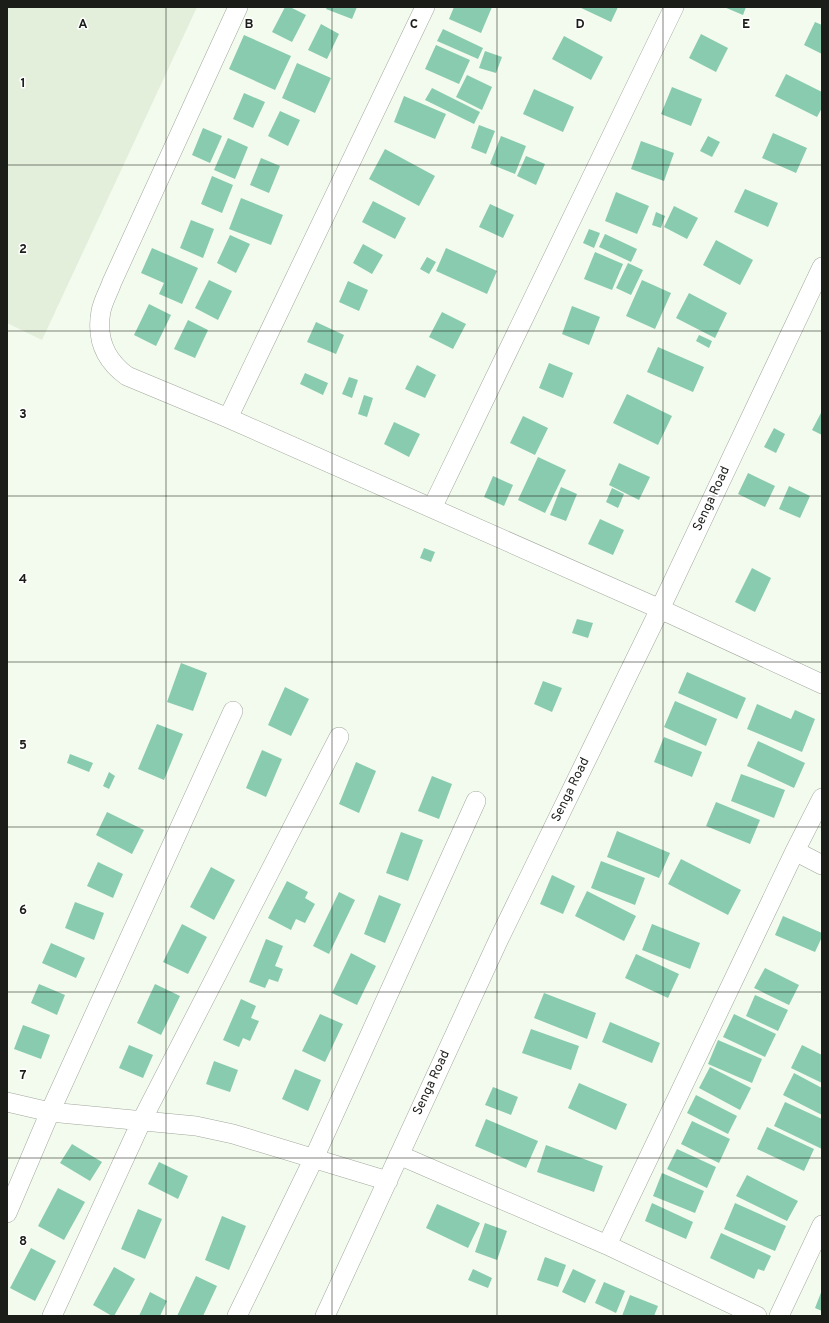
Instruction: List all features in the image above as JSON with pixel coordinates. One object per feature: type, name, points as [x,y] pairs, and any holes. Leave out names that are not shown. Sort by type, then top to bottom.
[{"type":"street","points":[[238,7],[112,282],[101,311],[100,333],[102,346],[118,370],[127,376],[228,418],[660,609],[822,684]]},
{"type":"street","points":[[228,418],[425,7]]},
{"type":"street","points":[[432,508],[674,7]]},
{"type":"street","name":"Senga Road","points":[[325,1316],[498,941],[660,609],[822,267]]},
{"type":"street","points":[[7,1213],[50,1112],[233,711]]},
{"type":"street","points":[[52,1316],[142,1120],[339,737]]},
{"type":"street","points":[[607,1245],[795,851],[822,798]]},
{"type":"street","points":[[237,1316],[314,1158],[476,801]]},
{"type":"street","points":[[795,851],[822,865]]},
{"type":"street","points":[[7,1102],[50,1112],[142,1120],[204,1128],[233,1134],[388,1181]]},
{"type":"street","points":[[399,1155],[607,1245],[757,1316]]},
{"type":"street","points":[[779,1316],[822,1225]]},
{"type":"shaded area","points":[[7,7],[197,7],[42,340],[7,323]]},
{"type":"building","points":[[285,7],[290,7],[306,15],[292,42],[272,32]]},
{"type":"building","points":[[327,7],[357,7],[352,19],[326,9]]},
{"type":"building","points":[[454,7],[492,7],[481,33],[449,19]]},
{"type":"building","points":[[579,7],[618,7],[611,22]]},
{"type":"building","points":[[724,7],[746,7],[743,15]]},
{"type":"building","points":[[815,22],[822,25],[822,54],[804,45]]},
{"type":"building","points":[[321,24],[339,34],[327,59],[308,50]]},
{"type":"building","points":[[443,29],[483,48],[478,59],[437,41]]},
{"type":"building","points":[[701,34],[728,48],[716,72],[689,58]]},
{"type":"building","points":[[244,35],[291,56],[275,90],[229,69]]},
{"type":"building","points":[[564,36],[603,57],[591,80],[552,59]]},
{"type":"building","points":[[436,45],[470,60],[459,84],[425,69]]},
{"type":"building","points":[[485,51],[502,57],[496,73],[479,68]]},
{"type":"building","points":[[297,63],[331,78],[315,113],[282,98]]},
{"type":"building","points":[[786,74],[822,92],[822,108],[817,117],[775,96]]},
{"type":"building","points":[[467,75],[492,87],[482,110],[456,97]]},
{"type":"building","points":[[672,87],[702,99],[691,126],[661,114]]},
{"type":"building","points":[[432,88],[480,112],[474,124],[425,100]]},
{"type":"building","points":[[534,89],[574,107],[563,132],[523,114]]},
{"type":"building","points":[[244,93],[265,102],[253,128],[233,119]]},
{"type":"building","points":[[404,96],[446,114],[435,139],[394,122]]},
{"type":"building","points":[[280,111],[300,120],[288,146],[268,136]]},
{"type":"building","points":[[479,125],[495,131],[486,154],[471,148]]},
{"type":"building","points":[[203,128],[222,136],[210,163],[192,155]]},
{"type":"building","points":[[773,133],[807,148],[796,173],[762,158]]},
{"type":"building","points":[[501,136],[526,146],[515,174],[490,164]]},
{"type":"building","points":[[708,136],[720,142],[712,157],[700,151]]},
{"type":"building","points":[[228,138],[248,147],[235,179],[214,170]]},
{"type":"building","points":[[641,141],[674,153],[664,181],[631,169]]},
{"type":"building","points":[[385,149],[435,176],[419,206],[369,179]]},
{"type":"building","points":[[526,156],[545,164],[536,185],[517,176]]},
{"type":"building","points":[[261,158],[280,166],[269,193],[250,185]]},
{"type":"building","points":[[212,176],[233,185],[222,213],[201,204]]},
{"type":"building","points":[[745,189],[778,203],[768,227],[734,212]]},
{"type":"building","points":[[616,192],[649,206],[637,234],[605,221]]},
{"type":"building","points":[[241,198],[283,215],[271,245],[229,229]]},
{"type":"building","points":[[373,201],[406,218],[395,239],[362,222]]},
{"type":"building","points":[[490,204],[514,215],[503,238],[479,227]]},
{"type":"building","points":[[674,206],[698,218],[687,239],[664,227]]},
{"type":"building","points":[[656,212],[665,216],[661,228],[652,225]]},
{"type":"building","points":[[191,220],[214,229],[203,258],[180,248]]},
{"type":"building","points":[[589,229],[600,233],[594,248],[583,243]]},
{"type":"building","points":[[605,234],[637,249],[631,262],[599,247]]},
{"type":"building","points":[[230,235],[250,244],[236,273],[217,263]]},
{"type":"building","points":[[716,240],[753,260],[740,285],[703,265]]},
{"type":"building","points":[[363,244],[383,255],[372,274],[353,263]]},
{"type":"building","points":[[152,248],[198,268],[182,304],[159,294],[164,283],[141,273]]},
{"type":"building","points":[[446,248],[497,271],[487,294],[436,271]]},
{"type":"building","points":[[595,252],[623,264],[612,290],[584,279]]},
{"type":"building","points":[[427,257],[436,262],[429,274],[420,269]]},
{"type":"building","points":[[628,263],[643,270],[631,295],[616,288]]},
{"type":"building","points":[[209,280],[232,291],[218,320],[195,308]]},
{"type":"building","points":[[642,280],[671,293],[655,329],[626,316]]},
{"type":"building","points":[[348,281],[368,290],[359,311],[339,302]]},
{"type":"building","points":[[689,293],[727,313],[715,338],[676,318]]},
{"type":"building","points":[[149,304],[171,315],[156,346],[134,335]]},
{"type":"building","points":[[572,306],[600,317],[589,345],[562,334]]},
{"type":"building","points":[[442,312],[466,324],[453,349],[429,337]]},
{"type":"building","points":[[188,320],[208,330],[195,358],[174,349]]},
{"type":"building","points":[[316,322],[344,335],[336,354],[307,342]]},
{"type":"building","points":[[699,335],[712,341],[709,348],[696,341]]},
{"type":"building","points":[[658,347],[704,367],[693,392],[647,372]]},
{"type":"building","points":[[549,363],[573,373],[563,398],[539,388]]},
{"type":"building","points":[[417,365],[436,375],[425,398],[405,389]]},
{"type":"building","points":[[305,373],[328,383],[323,395],[300,384]]},
{"type":"building","points":[[349,377],[358,380],[352,398],[342,394]]},
{"type":"building","points":[[627,394],[672,416],[658,445],[613,423]]},
{"type":"building","points":[[364,395],[373,398],[367,417],[358,414]]},
{"type":"building","points":[[822,411],[822,435],[812,430]]},
{"type":"building","points":[[523,416],[548,428],[535,455],[510,443]]},
{"type":"building","points":[[394,422],[420,434],[409,457],[384,444]]},
{"type":"building","points":[[774,428],[785,434],[776,453],[764,447]]},
{"type":"building","points":[[538,457],[566,470],[545,513],[518,500]]},
{"type":"building","points":[[619,463],[650,477],[639,500],[609,485]]},
{"type":"building","points":[[748,473],[775,486],[765,507],[738,494]]},
{"type":"building","points":[[493,476],[513,485],[504,506],[484,497]]},
{"type":"building","points":[[789,486],[810,496],[800,518],[779,509]]},
{"type":"building","points":[[561,487],[577,494],[566,521],[550,515]]},
{"type":"building","points":[[612,488],[624,494],[618,508],[606,502]]},
{"type":"building","points":[[600,519],[624,530],[613,555],[588,544]]},
{"type":"building","points":[[424,548],[435,552],[431,562],[420,558]]},
{"type":"building","points":[[752,568],[771,578],[755,612],[735,602]]},
{"type":"building","points":[[577,619],[593,623],[588,638],[572,633]]},
{"type":"building","points":[[181,663],[207,673],[193,711],[167,702]]},
{"type":"building","points":[[687,672],[746,698],[737,719],[678,693]]},
{"type":"building","points":[[543,681],[562,688],[552,712],[534,704]]},
{"type":"building","points":[[285,687],[309,699],[291,736],[268,725]]},
{"type":"building","points":[[675,701],[717,719],[706,746],[664,727]]},
{"type":"building","points":[[757,704],[791,719],[795,710],[815,719],[802,752],[747,729]]},
{"type":"building","points":[[157,724],[183,734],[164,780],[138,769]]},
{"type":"building","points":[[664,737],[702,752],[692,777],[654,762]]},
{"type":"building","points":[[758,741],[805,763],[794,788],[747,766]]},
{"type":"building","points":[[262,750],[282,759],[266,797],[246,788]]},
{"type":"building","points":[[70,754],[93,763],[89,772],[67,763]]},
{"type":"building","points":[[356,762],[376,771],[359,813],[339,804]]},
{"type":"building","points":[[109,772],[115,776],[109,789],[103,786]]},
{"type":"building","points":[[741,774],[785,790],[774,818],[731,801]]},
{"type":"building","points":[[432,776],[452,784],[439,819],[418,811]]},
{"type":"building","points":[[716,802],[760,820],[750,844],[706,826]]},
{"type":"building","points":[[107,812],[144,830],[132,854],[96,835]]},
{"type":"building","points":[[617,831],[670,853],[659,878],[607,857]]},
{"type":"building","points":[[401,832],[423,840],[408,881],[386,873]]},
{"type":"building","points":[[681,859],[741,890],[728,915],[668,884]]},
{"type":"building","points":[[601,861],[645,878],[635,905],[591,888]]},
{"type":"building","points":[[98,862],[123,874],[113,898],[87,886]]},
{"type":"building","points":[[211,867],[235,880],[214,920],[190,907]]},
{"type":"building","points":[[552,875],[575,886],[563,914],[540,904]]},
{"type":"building","points":[[287,881],[308,892],[305,898],[315,904],[305,923],[296,919],[291,930],[268,918]]},
{"type":"building","points":[[587,891],[636,916],[624,941],[575,916]]},
{"type":"building","points":[[339,892],[355,900],[329,954],[313,946]]},
{"type":"building","points":[[379,895],[401,904],[385,943],[364,934]]},
{"type":"building","points":[[75,902],[104,913],[94,940],[65,928]]},
{"type":"building","points":[[783,916],[822,933],[822,937],[815,952],[775,935]]},
{"type":"building","points":[[182,924],[207,937],[188,974],[163,962]]},
{"type":"building","points":[[652,924],[700,943],[690,969],[642,950]]},
{"type":"building","points":[[266,939],[283,946],[275,966],[283,969],[278,982],[269,979],[265,988],[249,982]]},
{"type":"building","points":[[51,943],[85,958],[76,978],[42,963]]},
{"type":"building","points":[[351,953],[376,966],[357,1005],[332,993]]},
{"type":"building","points":[[636,954],[679,974],[668,998],[625,978]]},
{"type":"building","points":[[765,968],[799,985],[789,1005],[754,988]]},
{"type":"building","points":[[39,984],[65,995],[57,1015],[31,1003]]},
{"type":"building","points":[[155,984],[180,996],[161,1035],[137,1023]]},
{"type":"building","points":[[544,993],[596,1013],[587,1039],[534,1018]]},
{"type":"building","points":[[755,995],[788,1010],[778,1031],[746,1016]]},
{"type":"building","points":[[241,999],[256,1006],[251,1018],[259,1021],[250,1041],[243,1038],[239,1047],[223,1040]]},
{"type":"building","points":[[320,1014],[343,1024],[325,1062],[302,1051]]},
{"type":"building","points":[[734,1014],[776,1034],[765,1057],[723,1037]]},
{"type":"building","points":[[610,1022],[660,1043],[652,1063],[602,1042]]},
{"type":"building","points":[[23,1025],[50,1035],[41,1059],[14,1049]]},
{"type":"building","points":[[531,1029],[579,1046],[571,1070],[522,1053]]},
{"type":"building","points":[[718,1040],[762,1059],[752,1083],[708,1064]]},
{"type":"building","points":[[129,1045],[153,1055],[143,1078],[119,1068]]},
{"type":"building","points":[[802,1045],[822,1055],[822,1083],[791,1068]]},
{"type":"building","points":[[214,1061],[238,1070],[230,1092],[206,1084]]},
{"type":"building","points":[[710,1067],[751,1088],[740,1110],[699,1088]]},
{"type":"building","points":[[295,1069],[321,1080],[308,1111],[282,1099]]},
{"type":"building","points":[[794,1073],[822,1088],[822,1115],[783,1095]]},
{"type":"building","points":[[579,1083],[627,1104],[616,1130],[568,1108]]},
{"type":"building","points":[[493,1087],[518,1097],[511,1115],[485,1105]]},
{"type":"building","points":[[696,1095],[737,1116],[728,1134],[687,1113]]},
{"type":"building","points":[[785,1102],[822,1119],[822,1149],[774,1126]]},
{"type":"building","points":[[486,1119],[538,1141],[526,1168],[475,1146]]},
{"type":"building","points":[[692,1121],[730,1139],[719,1163],[681,1144]]},
{"type":"building","points":[[767,1127],[814,1149],[804,1171],[757,1149]]},
{"type":"building","points":[[72,1144],[102,1162],[90,1181],[60,1163]]},
{"type":"building","points":[[546,1145],[603,1166],[594,1192],[537,1172]]},
{"type":"building","points":[[677,1149],[716,1167],[707,1188],[667,1169]]},
{"type":"building","points":[[159,1162],[188,1176],[178,1199],[148,1184]]},
{"type":"building","points":[[662,1173],[704,1191],[695,1213],[653,1196]]},
{"type":"building","points":[[747,1175],[798,1201],[787,1221],[736,1196]]},
{"type":"building","points":[[58,1188],[85,1202],[64,1240],[38,1226]]},
{"type":"building","points":[[652,1203],[693,1222],[686,1239],[645,1221]]},
{"type":"building","points":[[735,1203],[786,1226],[775,1251],[724,1229]]},
{"type":"building","points":[[437,1204],[480,1223],[468,1248],[426,1228]]},
{"type":"building","points":[[138,1209],[162,1219],[145,1259],[121,1249]]},
{"type":"building","points":[[222,1216],[246,1226],[229,1270],[205,1260]]},
{"type":"building","points":[[485,1223],[507,1231],[497,1260],[475,1252]]},
{"type":"building","points":[[721,1233],[771,1256],[764,1271],[758,1269],[754,1279],[710,1258]]},
{"type":"building","points":[[31,1248],[56,1261],[35,1301],[10,1288]]},
{"type":"building","points":[[545,1257],[566,1265],[558,1287],[537,1280]]},
{"type":"building","points":[[114,1267],[135,1279],[114,1316],[112,1316],[93,1305]]},
{"type":"building","points":[[473,1269],[492,1278],[488,1288],[468,1280]]},
{"type":"building","points":[[573,1269],[596,1280],[585,1303],[562,1292]]},
{"type":"building","points":[[196,1276],[217,1286],[203,1316],[177,1316]]},
{"type":"building","points":[[604,1282],[625,1291],[616,1313],[595,1303]]},
{"type":"building","points":[[822,1290],[822,1311],[815,1308]]},
{"type":"building","points":[[150,1292],[167,1301],[160,1316],[139,1316]]},
{"type":"building","points":[[630,1295],[658,1306],[654,1316],[622,1316]]}]
